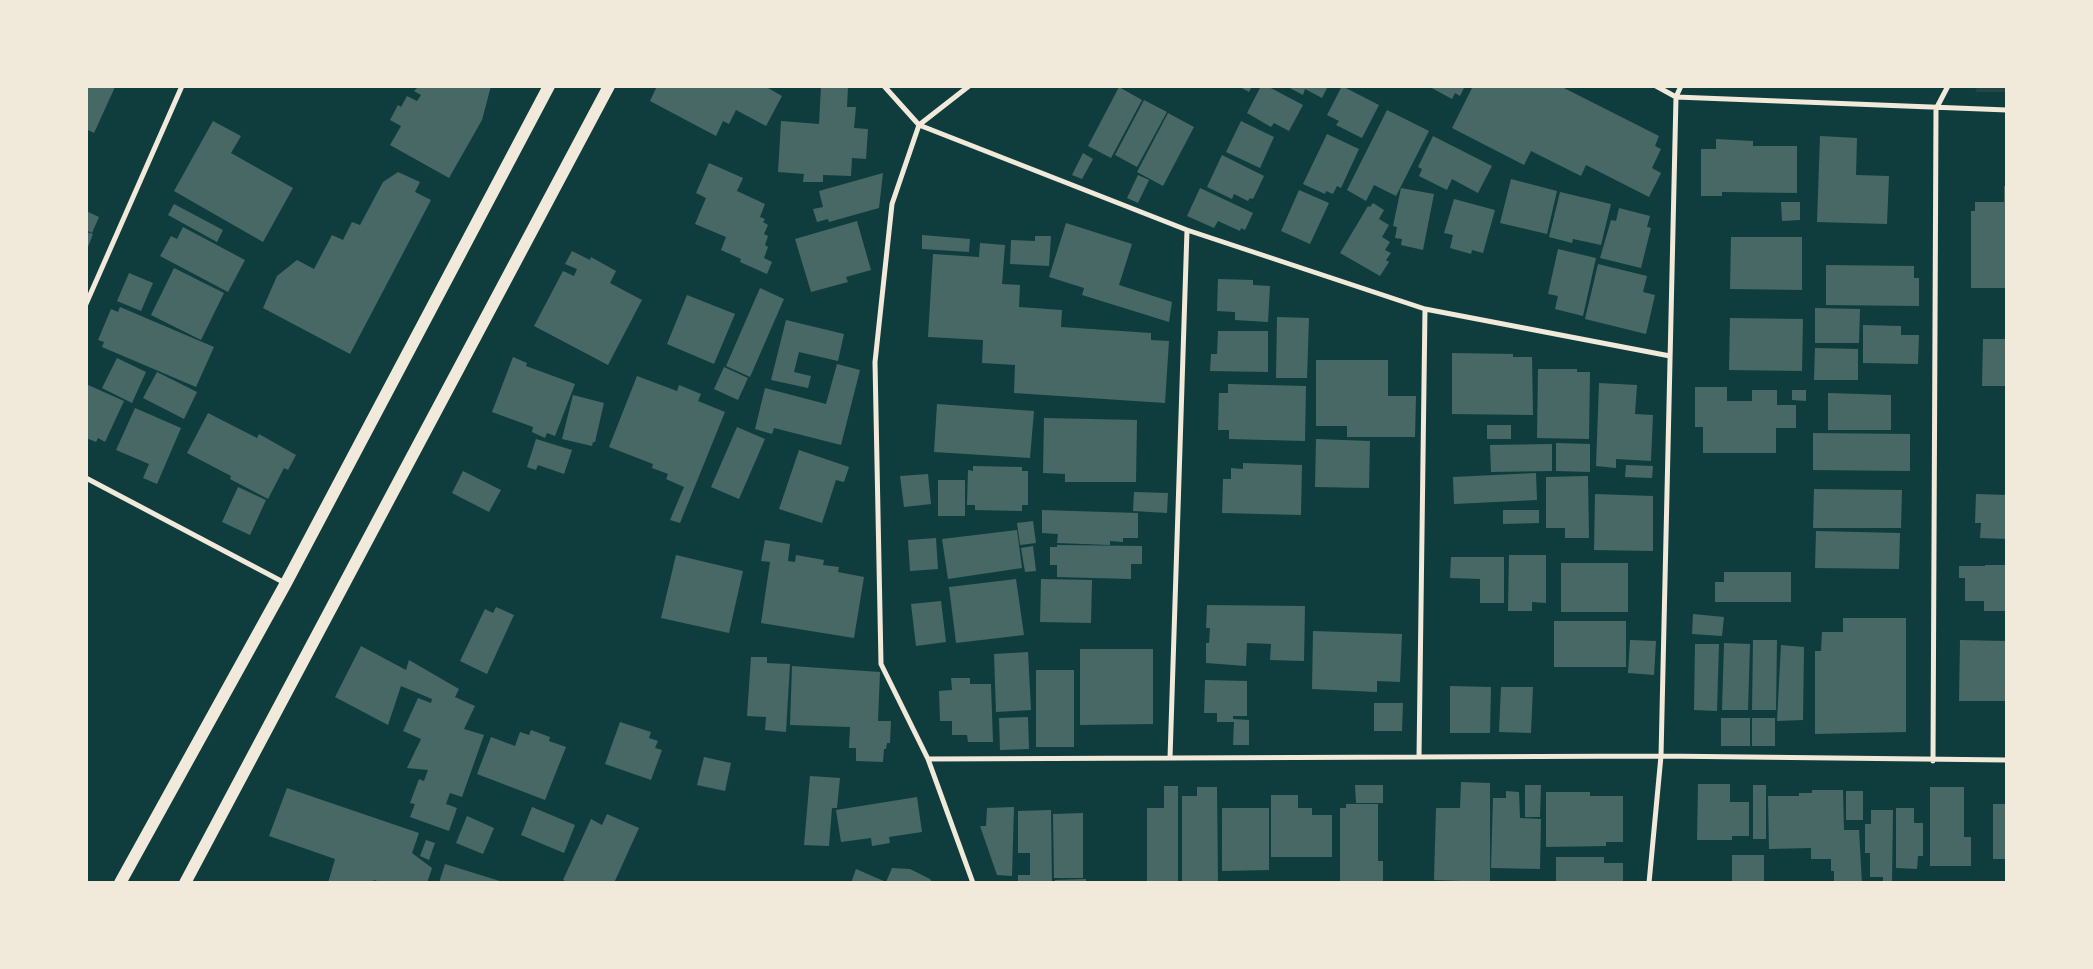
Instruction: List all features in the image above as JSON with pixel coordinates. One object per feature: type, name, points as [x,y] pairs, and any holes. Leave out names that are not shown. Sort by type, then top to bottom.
[{"type":"main road","points":[[120,883],[286,583],[549,86]]},
{"type":"main road","points":[[185,883],[609,86]]},
{"type":"street","points":[[86,304],[182,86]]},
{"type":"street","points":[[884,86],[919,125],[1187,230],[1425,309],[1670,356]]},
{"type":"street","points":[[969,86],[919,125],[892,204],[876,372],[881,664],[928,759],[973,883]]},
{"type":"street","points":[[1656,86],[1676,96],[1936,109],[2007,110]]},
{"type":"street","points":[[1649,883],[1661,756],[1676,96],[1681,86]]},
{"type":"street","points":[[1933,761],[1936,109],[1948,86]]},
{"type":"street","points":[[1170,758],[1187,230]]},
{"type":"street","points":[[1419,757],[1425,309]]},
{"type":"street","points":[[86,478],[286,583]]},
{"type":"street","points":[[928,759],[1661,756],[1933,761],[2007,760]]},
{"type":"shaded area","points":[[1978,86],[2007,86],[2007,92],[1975,92]]},
{"type":"building","points":[[86,86],[115,87],[94,133],[86,129]]},
{"type":"building","points":[[419,86],[491,86],[482,120],[449,178],[390,145],[401,126],[390,120],[398,105],[401,107],[407,96],[417,101],[421,95],[414,91]]},
{"type":"building","points":[[657,86],[769,86],[768,88],[782,96],[766,126],[736,110],[729,124],[723,121],[716,136],[650,101]]},
{"type":"building","points":[[821,86],[848,87],[847,107],[856,107],[854,128],[868,129],[866,159],[852,158],[851,176],[823,175],[823,182],[803,182],[804,174],[778,172],[781,121],[819,124]]},
{"type":"building","points":[[1238,86],[1252,86],[1249,92]]},
{"type":"building","points":[[1261,86],[1267,86],[1303,105],[1289,131],[1274,123],[1271,127],[1247,113]]},
{"type":"building","points":[[1286,86],[1328,86],[1322,98],[1305,89],[1303,95]]},
{"type":"building","points":[[1342,86],[1379,105],[1362,138],[1336,125],[1339,121],[1327,115]]},
{"type":"building","points":[[1428,86],[1465,86],[1460,96],[1455,93],[1452,99]]},
{"type":"building","points":[[1473,86],[1560,86],[1659,136],[1655,146],[1661,149],[1652,168],[1661,173],[1649,197],[1586,165],[1581,176],[1531,151],[1524,165],[1452,128]]},
{"type":"building","points":[[1119,87],[1142,100],[1111,158],[1088,146]]},
{"type":"building","points":[[1144,100],[1167,112],[1137,167],[1115,155]]},
{"type":"building","points":[[1387,110],[1429,131],[1396,196],[1374,185],[1366,201],[1347,190]]},
{"type":"building","points":[[1168,113],[1194,127],[1163,186],[1137,172]]},
{"type":"building","points":[[213,121],[241,136],[231,153],[293,188],[263,242],[174,191]]},
{"type":"building","points":[[1241,121],[1274,137],[1260,168],[1226,152]]},
{"type":"building","points":[[1327,134],[1359,149],[1341,188],[1337,186],[1333,194],[1326,191],[1325,194],[1303,184]]},
{"type":"building","points":[[1433,136],[1492,166],[1478,193],[1452,179],[1447,190],[1419,176],[1422,169],[1418,167]]},
{"type":"building","points":[[1820,136],[1857,138],[1856,175],[1889,176],[1887,224],[1817,222]]},
{"type":"building","points":[[1716,139],[1753,141],[1753,146],[1797,146],[1797,193],[1722,192],[1722,196],[1701,196],[1701,149],[1716,149]]},
{"type":"building","points":[[1083,153],[1093,159],[1082,179],[1072,175]]},
{"type":"building","points":[[1222,155],[1264,176],[1253,199],[1250,198],[1248,201],[1234,194],[1232,199],[1207,187]]},
{"type":"building","points":[[709,163],[743,178],[737,191],[765,204],[760,217],[765,219],[763,222],[768,225],[764,234],[768,236],[765,245],[768,247],[764,258],[772,262],[767,274],[740,262],[741,259],[721,250],[726,237],[695,224],[706,198],[696,193]]},
{"type":"building","points":[[398,172],[420,182],[415,192],[431,200],[350,354],[263,308],[277,276],[297,260],[314,269],[332,235],[343,240],[352,222],[360,225],[383,182]]},
{"type":"building","points":[[883,173],[879,208],[829,222],[828,219],[817,222],[813,209],[823,207],[819,191]]},
{"type":"building","points":[[1138,175],[1149,180],[1138,203],[1127,198]]},
{"type":"building","points":[[1511,179],[1557,191],[1547,234],[1500,223]]},
{"type":"building","points":[[2004,186],[2007,186],[2007,288],[1971,288],[1971,211],[1975,211],[1975,202],[2004,202]]},
{"type":"building","points":[[1200,188],[1253,213],[1245,230],[1241,228],[1240,231],[1218,221],[1214,228],[1187,216]]},
{"type":"building","points":[[1401,188],[1434,194],[1423,250],[1401,245],[1402,239],[1395,238],[1397,227],[1393,226]]},
{"type":"building","points":[[1299,190],[1329,203],[1310,244],[1281,231]]},
{"type":"building","points":[[1560,192],[1611,204],[1601,245],[1573,239],[1572,243],[1549,237]]},
{"type":"building","points":[[1454,199],[1495,210],[1483,253],[1472,250],[1471,254],[1450,248],[1453,235],[1444,233]]},
{"type":"building","points":[[1781,202],[1800,202],[1800,220],[1782,221]]},
{"type":"building","points":[[1373,203],[1384,210],[1379,219],[1389,225],[1382,237],[1390,242],[1385,250],[1391,253],[1386,260],[1389,262],[1380,276],[1340,253],[1368,206],[1370,207]]},
{"type":"building","points":[[174,204],[223,230],[217,242],[168,215]]},
{"type":"building","points":[[1619,208],[1650,216],[1647,227],[1651,228],[1641,268],[1600,258],[1611,220],[1616,221]]},
{"type":"building","points":[[86,211],[99,217],[92,233],[86,230]]},
{"type":"building","points":[[857,221],[871,270],[846,277],[848,282],[811,292],[795,239]]},
{"type":"building","points":[[1066,223],[1132,244],[1119,285],[1172,302],[1169,322],[1082,295],[1084,288],[1049,277]]},
{"type":"building","points":[[183,227],[245,260],[228,292],[160,256],[171,236],[177,239]]},
{"type":"building","points":[[86,232],[93,234],[86,252]]},
{"type":"building","points":[[922,235],[970,239],[969,252],[922,249]]},
{"type":"building","points":[[1035,236],[1051,236],[1049,266],[1010,264],[1011,240],[1035,241]]},
{"type":"building","points":[[1731,237],[1802,237],[1802,290],[1730,289]]},
{"type":"building","points":[[980,243],[1005,245],[1002,284],[1020,285],[1019,307],[1062,310],[1061,327],[1151,333],[1151,340],[1169,341],[1165,403],[1014,393],[1015,365],[982,363],[983,340],[928,337],[933,254],[979,257]]},
{"type":"building","points":[[1558,249],[1596,258],[1583,316],[1555,309],[1558,296],[1548,294]]},
{"type":"building","points":[[572,251],[590,260],[591,257],[616,271],[610,283],[642,300],[608,365],[534,326],[563,271],[574,276],[577,269],[565,264]]},
{"type":"building","points":[[1598,264],[1647,276],[1643,292],[1655,295],[1646,334],[1585,319]]},
{"type":"building","points":[[1826,265],[1914,266],[1914,278],[1919,278],[1919,306],[1826,305]]},
{"type":"building","points":[[174,268],[224,293],[201,340],[151,315]]},
{"type":"building","points":[[129,273],[153,283],[141,311],[117,301]]},
{"type":"building","points":[[1218,279],[1253,280],[1253,285],[1270,286],[1268,322],[1235,320],[1235,312],[1217,311]]},
{"type":"building","points":[[760,288],[784,299],[750,377],[726,366]]},
{"type":"building","points":[[687,295],[735,314],[714,364],[667,344]]},
{"type":"building","points":[[120,307],[214,347],[196,387],[102,347],[104,342],[98,340],[111,309],[118,312]]},
{"type":"building","points":[[1815,308],[1860,309],[1859,343],[1815,343]]},
{"type":"building","points":[[1277,317],[1309,318],[1307,378],[1276,378]]},
{"type":"building","points":[[1730,318],[1803,319],[1802,371],[1729,370]]},
{"type":"building","points":[[786,320],[844,334],[838,361],[799,352],[794,372],[811,376],[808,388],[771,380]]},
{"type":"building","points":[[1863,325],[1901,326],[1901,335],[1919,335],[1918,364],[1863,363]]},
{"type":"building","points":[[1218,331],[1268,331],[1268,372],[1210,371],[1211,354],[1217,354]]},
{"type":"building","points":[[1983,339],[2007,339],[2007,386],[1982,386]]},
{"type":"building","points":[[1815,348],[1858,349],[1858,380],[1814,380]]},
{"type":"building","points":[[1452,353],[1513,354],[1513,357],[1532,357],[1533,415],[1452,414]]},
{"type":"building","points":[[513,357],[527,363],[526,366],[575,384],[555,436],[547,433],[545,438],[532,432],[533,427],[492,412]]},
{"type":"building","points":[[117,358],[146,372],[132,403],[102,388]]},
{"type":"building","points":[[1316,360],[1388,360],[1388,396],[1416,396],[1415,437],[1347,437],[1347,426],[1316,426]]},
{"type":"building","points":[[837,364],[860,370],[841,445],[774,428],[772,434],[755,429],[765,388],[826,404]]},
{"type":"building","points":[[724,367],[748,378],[738,400],[714,389]]},
{"type":"building","points":[[1538,369],[1577,369],[1577,372],[1590,372],[1589,439],[1537,438]]},
{"type":"building","points":[[157,372],[197,392],[184,419],[143,398]]},
{"type":"building","points":[[637,376],[677,391],[679,385],[701,394],[698,401],[725,412],[680,523],[670,520],[684,487],[666,479],[668,474],[652,468],[653,464],[609,447]]},
{"type":"building","points":[[1599,383],[1637,385],[1635,414],[1653,415],[1651,461],[1616,459],[1616,468],[1596,466]]},
{"type":"building","points":[[86,384],[124,401],[105,442],[98,438],[96,442],[86,438]]},
{"type":"building","points":[[1228,384],[1306,386],[1305,441],[1229,439],[1229,430],[1218,430],[1219,393],[1228,393]]},
{"type":"building","points":[[1695,387],[1727,387],[1727,401],[1752,401],[1752,390],[1777,390],[1777,405],[1796,405],[1796,428],[1776,428],[1776,453],[1703,453],[1703,427],[1695,427]]},
{"type":"building","points":[[1792,390],[1806,390],[1806,401],[1792,400]]},
{"type":"building","points":[[1828,393],[1891,395],[1891,430],[1828,430]]},
{"type":"building","points":[[573,395],[604,403],[595,442],[593,442],[592,446],[562,439]]},
{"type":"building","points":[[937,404],[1034,411],[1030,458],[934,452]]},
{"type":"building","points":[[135,408],[181,428],[157,484],[143,478],[149,464],[116,450]]},
{"type":"building","points":[[208,413],[257,438],[259,434],[296,455],[288,470],[284,468],[268,499],[230,479],[231,476],[187,453]]},
{"type":"building","points":[[1044,418],[1137,420],[1136,482],[1065,482],[1065,474],[1043,473]]},
{"type":"building","points":[[1487,425],[1511,425],[1511,439],[1487,439]]},
{"type":"building","points":[[737,427],[765,439],[739,499],[711,487]]},
{"type":"building","points":[[1813,433],[1910,434],[1910,471],[1813,470]]},
{"type":"building","points":[[536,439],[572,450],[564,474],[538,465],[536,470],[527,467]]},
{"type":"building","points":[[1316,439],[1370,441],[1369,488],[1315,487]]},
{"type":"building","points":[[1556,443],[1590,444],[1590,472],[1556,471]]},
{"type":"building","points":[[1552,444],[1552,471],[1491,472],[1490,445]]},
{"type":"building","points":[[799,450],[849,467],[844,482],[836,480],[822,523],[779,509]]},
{"type":"building","points":[[1243,463],[1302,465],[1301,515],[1222,513],[1223,479],[1231,479],[1231,468],[1243,469]]},
{"type":"building","points":[[1626,465],[1653,466],[1652,478],[1625,477]]},
{"type":"building","points":[[973,466],[1022,467],[1022,471],[1028,471],[1028,505],[1022,505],[1022,511],[975,510],[975,505],[967,505],[968,470],[973,471]]},
{"type":"building","points":[[463,471],[501,490],[489,512],[452,493]]},
{"type":"building","points":[[1536,473],[1537,500],[1454,504],[1453,477]]},
{"type":"building","points":[[928,474],[931,504],[904,507],[900,476]]},
{"type":"building","points":[[1588,476],[1589,538],[1565,538],[1565,528],[1546,528],[1546,477]]},
{"type":"building","points":[[938,480],[965,480],[965,516],[938,516]]},
{"type":"building","points":[[238,487],[266,500],[250,535],[222,522]]},
{"type":"building","points":[[1814,489],[1902,490],[1901,528],[1813,528]]},
{"type":"building","points":[[1134,492],[1168,493],[1167,513],[1133,511]]},
{"type":"building","points":[[1595,494],[1653,496],[1653,551],[1594,550]]},
{"type":"building","points":[[1976,494],[2007,495],[2007,539],[1980,538],[1981,523],[1975,523]]},
{"type":"building","points":[[1042,510],[1138,513],[1138,538],[1123,538],[1123,542],[1110,541],[1110,545],[1057,543],[1058,534],[1042,533]]},
{"type":"building","points":[[1503,510],[1539,510],[1539,523],[1503,524]]},
{"type":"building","points":[[1033,521],[1036,543],[1020,545],[1017,523]]},
{"type":"building","points":[[1017,530],[1022,568],[948,579],[942,539]]},
{"type":"building","points":[[1816,531],[1900,533],[1899,569],[1815,568]]},
{"type":"building","points":[[936,538],[938,569],[910,571],[908,540]]},
{"type":"building","points":[[765,540],[790,544],[788,561],[795,562],[796,555],[824,560],[823,565],[839,567],[838,572],[864,577],[854,638],[761,623],[770,562],[761,561]]},
{"type":"building","points":[[1057,545],[1142,546],[1142,564],[1131,564],[1131,579],[1057,577],[1057,565],[1050,565],[1050,547],[1057,547]]},
{"type":"building","points":[[1033,546],[1036,571],[1025,572],[1021,548]]},
{"type":"building","points":[[676,555],[743,571],[729,633],[661,618]]},
{"type":"building","points":[[1509,555],[1546,555],[1546,603],[1532,602],[1532,611],[1508,611]]},
{"type":"building","points":[[1451,557],[1504,557],[1504,603],[1480,603],[1480,579],[1450,578]]},
{"type":"building","points":[[1561,563],[1628,563],[1628,612],[1561,612]]},
{"type":"building","points":[[2007,565],[2007,611],[1984,611],[1984,601],[1965,601],[1965,578],[1959,578],[1959,566]]},
{"type":"building","points":[[1724,572],[1791,572],[1791,602],[1715,602],[1715,582],[1724,582]]},
{"type":"building","points":[[1016,579],[1024,635],[956,643],[949,587]]},
{"type":"building","points":[[1041,579],[1092,580],[1091,623],[1040,622]]},
{"type":"building","points":[[941,601],[946,642],[916,646],[911,604]]},
{"type":"building","points":[[1207,605],[1305,606],[1304,661],[1270,660],[1271,644],[1247,643],[1246,666],[1206,663],[1206,643],[1209,643],[1210,628],[1206,628]]},
{"type":"building","points":[[496,607],[514,615],[487,674],[460,661],[485,609],[493,613]]},
{"type":"building","points":[[1693,614],[1724,617],[1722,636],[1692,634]]},
{"type":"building","points":[[1843,618],[1906,618],[1906,732],[1815,734],[1815,651],[1821,651],[1822,632],[1843,632]]},
{"type":"building","points":[[1554,621],[1626,621],[1626,667],[1554,667]]},
{"type":"building","points":[[1313,631],[1402,634],[1400,682],[1377,681],[1377,692],[1312,689]]},
{"type":"building","points":[[1630,640],[1656,641],[1654,675],[1628,673]]},
{"type":"building","points":[[1753,640],[1777,640],[1776,710],[1752,710]]},
{"type":"building","points":[[1960,640],[2007,641],[2007,701],[1959,701]]},
{"type":"building","points":[[1724,643],[1750,644],[1748,710],[1722,710]]},
{"type":"building","points":[[1695,644],[1719,644],[1717,711],[1694,710]]},
{"type":"building","points":[[1781,645],[1804,647],[1803,720],[1777,721]]},
{"type":"building","points":[[361,646],[406,670],[409,660],[459,689],[455,697],[475,706],[464,729],[484,735],[462,797],[450,793],[446,804],[457,808],[449,831],[410,817],[415,804],[410,803],[419,779],[424,781],[428,770],[407,768],[421,739],[403,731],[418,698],[431,703],[432,699],[401,686],[388,725],[335,697]]},
{"type":"building","points":[[1080,649],[1153,649],[1153,724],[1080,725]]},
{"type":"building","points":[[1028,652],[1031,710],[996,712],[994,654]]},
{"type":"building","points":[[751,657],[767,657],[767,663],[790,664],[786,732],[765,730],[766,717],[747,716]]},
{"type":"building","points":[[792,666],[880,672],[878,721],[891,721],[890,743],[887,743],[886,749],[884,749],[883,762],[856,761],[856,748],[849,748],[850,727],[790,725]]},
{"type":"building","points":[[1036,670],[1074,670],[1074,747],[1036,747]]},
{"type":"building","points":[[951,678],[970,678],[970,684],[991,684],[993,742],[968,742],[967,735],[952,735],[952,721],[940,721],[939,691],[952,690]]},
{"type":"building","points":[[1205,680],[1247,681],[1247,716],[1233,716],[1233,719],[1249,720],[1249,745],[1233,745],[1234,722],[1217,722],[1217,713],[1204,713]]},
{"type":"building","points":[[1450,686],[1491,687],[1490,733],[1450,733]]},
{"type":"building","points":[[1501,687],[1533,687],[1531,733],[1499,732]]},
{"type":"building","points":[[1374,703],[1403,703],[1402,731],[1374,731]]},
{"type":"building","points":[[1028,717],[1029,749],[1000,750],[999,718]]},
{"type":"building","points":[[1721,718],[1750,718],[1750,746],[1721,746]]},
{"type":"building","points":[[1752,718],[1775,718],[1775,746],[1752,746]]},
{"type":"building","points":[[620,722],[651,732],[649,738],[658,741],[655,748],[662,750],[651,780],[605,764]]},
{"type":"building","points":[[531,730],[550,737],[549,741],[566,747],[545,800],[477,774],[491,737],[515,746],[520,732],[529,735]]},
{"type":"building","points":[[704,757],[731,763],[725,791],[697,785]]},
{"type":"building","points":[[810,776],[840,778],[837,808],[832,808],[829,846],[804,845]]},
{"type":"building","points":[[1461,782],[1490,783],[1490,882],[1434,880],[1436,808],[1460,808]]},
{"type":"building","points":[[1698,784],[1730,784],[1730,802],[1749,802],[1749,836],[1732,836],[1732,840],[1697,840]]},
{"type":"building","points":[[1355,785],[1383,785],[1383,803],[1356,803]]},
{"type":"building","points":[[1525,785],[1541,785],[1540,817],[1525,817]]},
{"type":"building","points":[[1753,785],[1766,785],[1766,839],[1753,839]]},
{"type":"building","points":[[1164,786],[1178,786],[1178,881],[1147,881],[1147,808],[1164,808]]},
{"type":"building","points":[[1197,787],[1217,787],[1218,882],[1182,882],[1182,796],[1197,796]]},
{"type":"building","points":[[1930,787],[1964,787],[1964,837],[1971,837],[1971,866],[1930,866]]},
{"type":"building","points":[[287,788],[419,833],[412,853],[432,868],[427,883],[384,883],[374,880],[373,883],[328,883],[335,859],[269,836]]},
{"type":"building","points":[[1812,790],[1843,790],[1844,830],[1859,830],[1862,883],[1834,883],[1831,859],[1811,859],[1811,848],[1769,849],[1768,796],[1799,796],[1799,793],[1812,793]]},
{"type":"building","points":[[1506,791],[1519,792],[1520,818],[1541,819],[1540,869],[1491,868],[1493,798],[1506,798]]},
{"type":"building","points":[[1846,791],[1863,791],[1863,820],[1846,820]]},
{"type":"building","points":[[1546,792],[1590,792],[1590,796],[1623,796],[1623,842],[1606,842],[1606,846],[1546,847]]},
{"type":"building","points":[[1271,795],[1298,795],[1298,808],[1312,808],[1312,815],[1332,815],[1332,857],[1271,857]]},
{"type":"building","points":[[917,797],[922,832],[889,837],[890,843],[872,846],[871,838],[841,842],[836,810]]},
{"type":"building","points":[[1346,804],[1378,804],[1378,861],[1383,861],[1383,883],[1340,883],[1340,808],[1346,808]]},
{"type":"building","points":[[1993,804],[2007,804],[2007,859],[1993,859]]},
{"type":"building","points":[[532,807],[575,825],[564,853],[521,835]]},
{"type":"building","points":[[1014,807],[1012,876],[997,875],[980,826],[986,826],[987,808]]},
{"type":"building","points":[[1222,808],[1269,808],[1269,870],[1222,871]]},
{"type":"building","points":[[1896,808],[1914,808],[1914,823],[1923,823],[1923,856],[1918,856],[1917,869],[1896,868]]},
{"type":"building","points":[[1051,810],[1052,883],[1018,883],[1018,875],[1030,875],[1030,853],[1018,853],[1018,811]]},
{"type":"building","points":[[1871,810],[1893,810],[1892,883],[1883,883],[1883,877],[1870,877],[1870,853],[1865,853],[1865,824],[1871,824]]},
{"type":"building","points":[[1083,813],[1083,878],[1054,878],[1053,814]]},
{"type":"building","points":[[607,814],[639,828],[614,883],[570,883],[563,880],[591,819],[602,825]]},
{"type":"building","points":[[467,816],[494,828],[483,854],[456,843]]},
{"type":"building","points":[[426,840],[435,843],[429,860],[420,856]]},
{"type":"building","points":[[1732,855],[1764,855],[1764,883],[1732,883]]},
{"type":"building","points":[[1556,857],[1604,857],[1604,863],[1623,863],[1623,883],[1556,883]]},
{"type":"building","points":[[445,864],[503,882],[503,883],[439,883]]},
{"type":"building","points":[[892,868],[910,869],[930,879],[933,883],[851,883],[856,869],[886,882]]},
{"type":"building","points":[[1086,879],[1086,883],[1055,883],[1055,880]]}]
